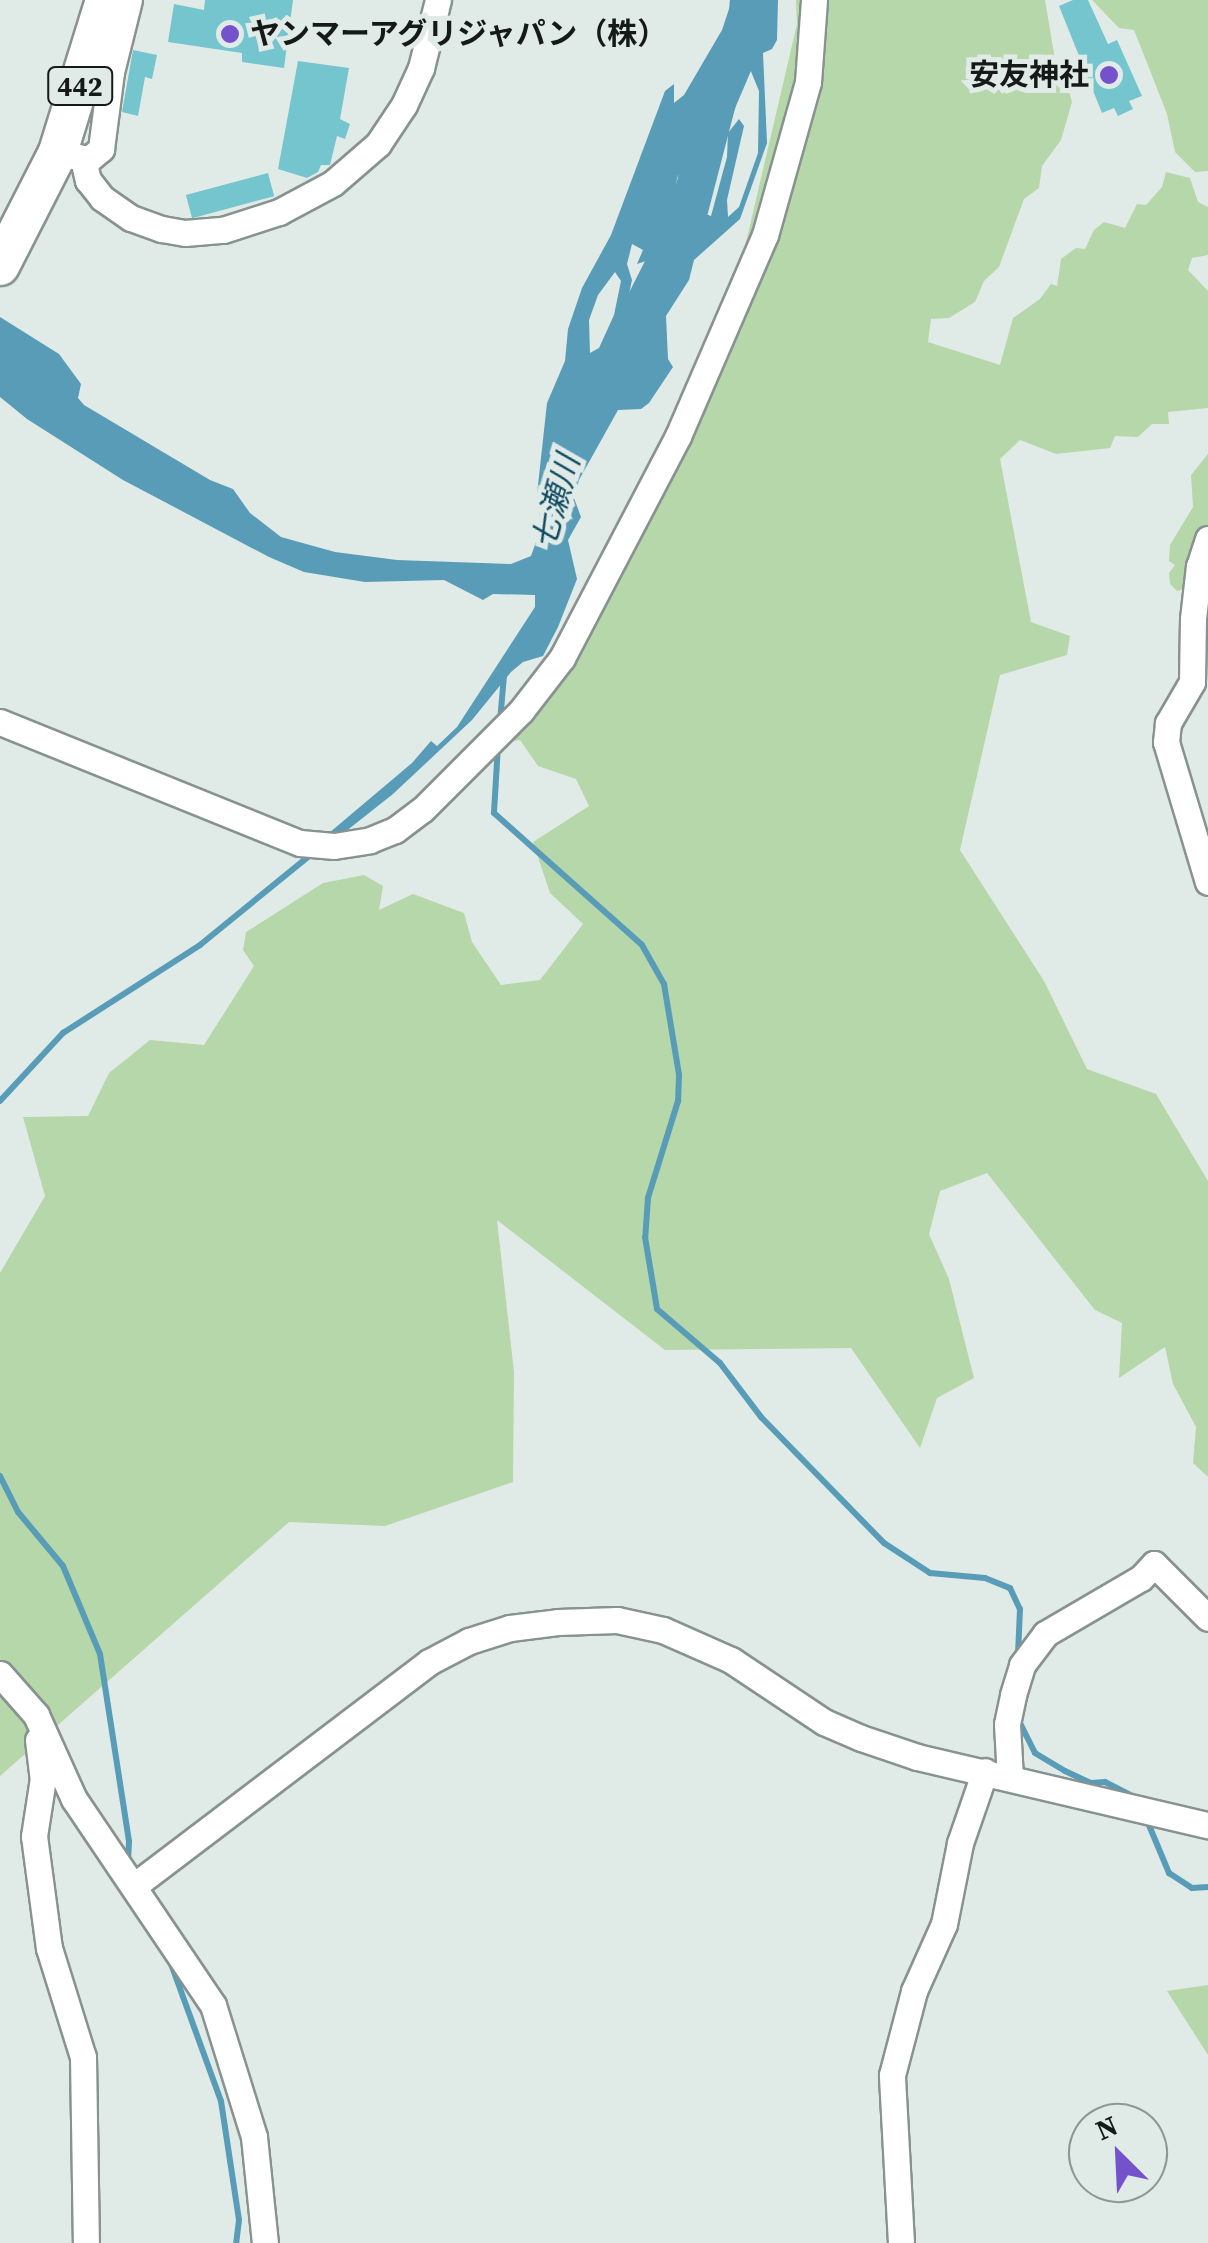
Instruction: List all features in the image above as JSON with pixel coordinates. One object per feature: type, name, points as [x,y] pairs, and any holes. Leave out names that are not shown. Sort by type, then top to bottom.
[{"type":"highway","name":"442","points":[[0,266],[64,161],[105,0]]},
{"type":"street","points":[[64,161],[95,157],[101,150],[110,72],[129,0]]},
{"type":"street","points":[[64,161],[88,180],[102,198],[131,218],[162,229],[185,234],[223,230],[280,212],[333,183],[378,144],[404,105],[421,68],[438,0]]},
{"type":"street","points":[[0,722],[300,843],[334,846],[370,840],[396,830],[422,810],[520,711],[562,658],[678,436],[764,234],[808,82],[814,0]]},
{"type":"street","points":[[1208,539],[1198,566],[1192,619],[1192,682],[1168,723],[1166,742],[1208,882]]},
{"type":"street","points":[[1010,1778],[1007,1724],[1013,1696],[1022,1665],[1044,1634],[1141,1578],[1154,1564],[1208,1618]]},
{"type":"street","points":[[134,1886],[429,1662],[469,1641],[510,1628],[617,1620],[663,1630],[730,1660],[824,1722],[917,1757],[1208,1825]]},
{"type":"street","points":[[0,1674],[36,1715],[74,1798],[213,2005],[254,2137],[265,2243]]},
{"type":"street","points":[[36,1715],[43,1778],[34,1836],[49,1948],[83,2057],[86,2243]]},
{"type":"street","points":[[901,2243],[892,2075],[914,1991],[944,1924],[960,1843],[984,1772]]},
{"type":"green space","points":[[796,0],[1045,0],[1059,83],[1069,91],[1072,102],[1061,140],[1042,166],[1039,188],[1024,199],[999,267],[984,281],[975,302],[949,318],[931,319],[928,342],[1000,365],[1013,318],[1040,299],[1051,284],[1057,286],[1061,259],[1076,248],[1085,249],[1094,230],[1104,222],[1125,228],[1137,204],[1146,205],[1162,187],[1166,172],[1190,178],[1198,202],[1208,207],[1208,255],[1192,258],[1188,270],[1208,291],[1208,408],[1168,412],[1169,424],[1152,424],[1138,437],[1115,436],[1110,448],[1056,454],[1020,440],[1000,459],[1031,622],[1070,636],[1067,655],[1000,675],[960,850],[1044,981],[1087,1069],[1156,1094],[1208,1181],[1208,1477],[1193,1463],[1196,1427],[1173,1384],[1165,1347],[1119,1378],[1122,1323],[1095,1310],[987,1173],[940,1191],[929,1234],[949,1279],[974,1378],[937,1398],[920,1448],[851,1348],[665,1350],[497,1220],[514,1372],[513,1482],[385,1526],[289,1522],[0,1776],[0,1273],[45,1196],[23,1117],[88,1116],[109,1073],[150,1040],[204,1045],[254,966],[243,950],[246,932],[323,883],[364,875],[383,886],[379,910],[413,894],[464,913],[472,942],[501,985],[540,980],[583,924],[550,893],[533,842],[589,806],[576,779],[538,766],[520,740],[495,744],[582,628],[740,268],[797,24]]},
{"type":"green space","points":[[1092,0],[1208,0],[1208,171],[1195,172],[1175,152],[1167,114],[1134,30],[1119,28]]},
{"type":"green space","points":[[1208,454],[1208,547],[1184,589],[1177,591],[1170,584],[1169,573],[1175,565],[1169,561],[1170,545],[1193,507],[1191,475]]},
{"type":"green space","points":[[1208,1985],[1208,2055],[1167,1991]]},
{"type":"water","points":[[732,0],[778,0],[777,40],[772,49],[763,53],[767,143],[740,219],[694,260],[689,280],[666,316],[668,359],[673,367],[649,403],[641,409],[618,410],[579,480],[574,498],[581,517],[568,540],[577,579],[558,627],[543,656],[523,662],[511,672],[472,720],[393,794],[345,832],[329,833],[412,763],[431,741],[437,746],[457,727],[535,607],[535,595],[493,594],[483,600],[444,580],[365,582],[304,572],[269,557],[123,480],[27,419],[0,397],[0,374],[37,384],[32,368],[0,348],[0,317],[59,354],[81,384],[78,398],[84,405],[210,480],[233,489],[250,513],[281,537],[335,552],[397,560],[511,564],[531,556],[541,528],[537,494],[547,403],[565,361],[568,329],[582,288],[611,235],[665,91],[674,84],[674,103],[684,95],[722,30]],"holes":[[[750,69],[759,91],[758,153],[739,207],[728,217],[727,200],[744,126],[739,119],[728,133],[727,157],[711,216],[676,188],[677,178],[726,91],[740,72]],[[632,244],[643,250],[637,264],[646,261],[650,267],[647,306],[636,350],[614,397],[609,388],[632,280],[627,264]],[[615,272],[621,281],[614,315],[599,348],[590,353],[589,320],[598,295]]]},
{"type":"building","name":"ヤンマーアグリジャパン（株）","points":[[205,0],[293,0],[284,68],[242,62],[242,53],[168,42],[174,4],[204,10]]},
{"type":"building","points":[[1073,0],[1088,0],[1108,44],[1117,40],[1142,96],[1129,101],[1133,109],[1118,116],[1114,108],[1102,113],[1059,6]]},
{"type":"building","points":[[133,50],[157,55],[152,79],[145,77],[138,116],[122,112]]},
{"type":"building","points":[[298,61],[349,68],[340,119],[350,124],[345,139],[337,136],[330,165],[321,165],[318,172],[307,178],[278,169]]},
{"type":"building","points":[[268,173],[274,196],[192,218],[186,195]]},
{"type":"waterway","name":"七瀬川","points":[[591,410],[686,222],[717,102],[746,34],[749,0]]},
{"type":"waterway","name":"七瀬川","points":[[0,365],[63,410]]},
{"type":"waterway","points":[[500,722],[504,675]]},
{"type":"waterway","points":[[498,745],[494,813],[642,945],[664,984],[679,1075],[678,1101],[648,1198],[645,1237],[657,1309],[720,1363],[761,1417],[884,1543],[930,1573],[985,1578],[1010,1588],[1020,1609],[1018,1655]]},
{"type":"waterway","points":[[0,1101],[63,1033],[200,945],[314,852]]},
{"type":"waterway","points":[[0,1476],[18,1512],[63,1566],[100,1654],[129,1842],[128,1862]]},
{"type":"waterway","points":[[1017,1717],[1035,1753],[1091,1783],[1105,1782],[1136,1798]]},
{"type":"waterway","points":[[1146,1818],[1169,1873],[1192,1888],[1208,1887]]},
{"type":"waterway","points":[[170,1961],[221,2101],[239,2220],[236,2243]]},
{"type":"place","name":"ヤンマーアグリジャパン（株）","points":[[230,34]]},
{"type":"place","name":"安友神社","points":[[1109,75]]}]
